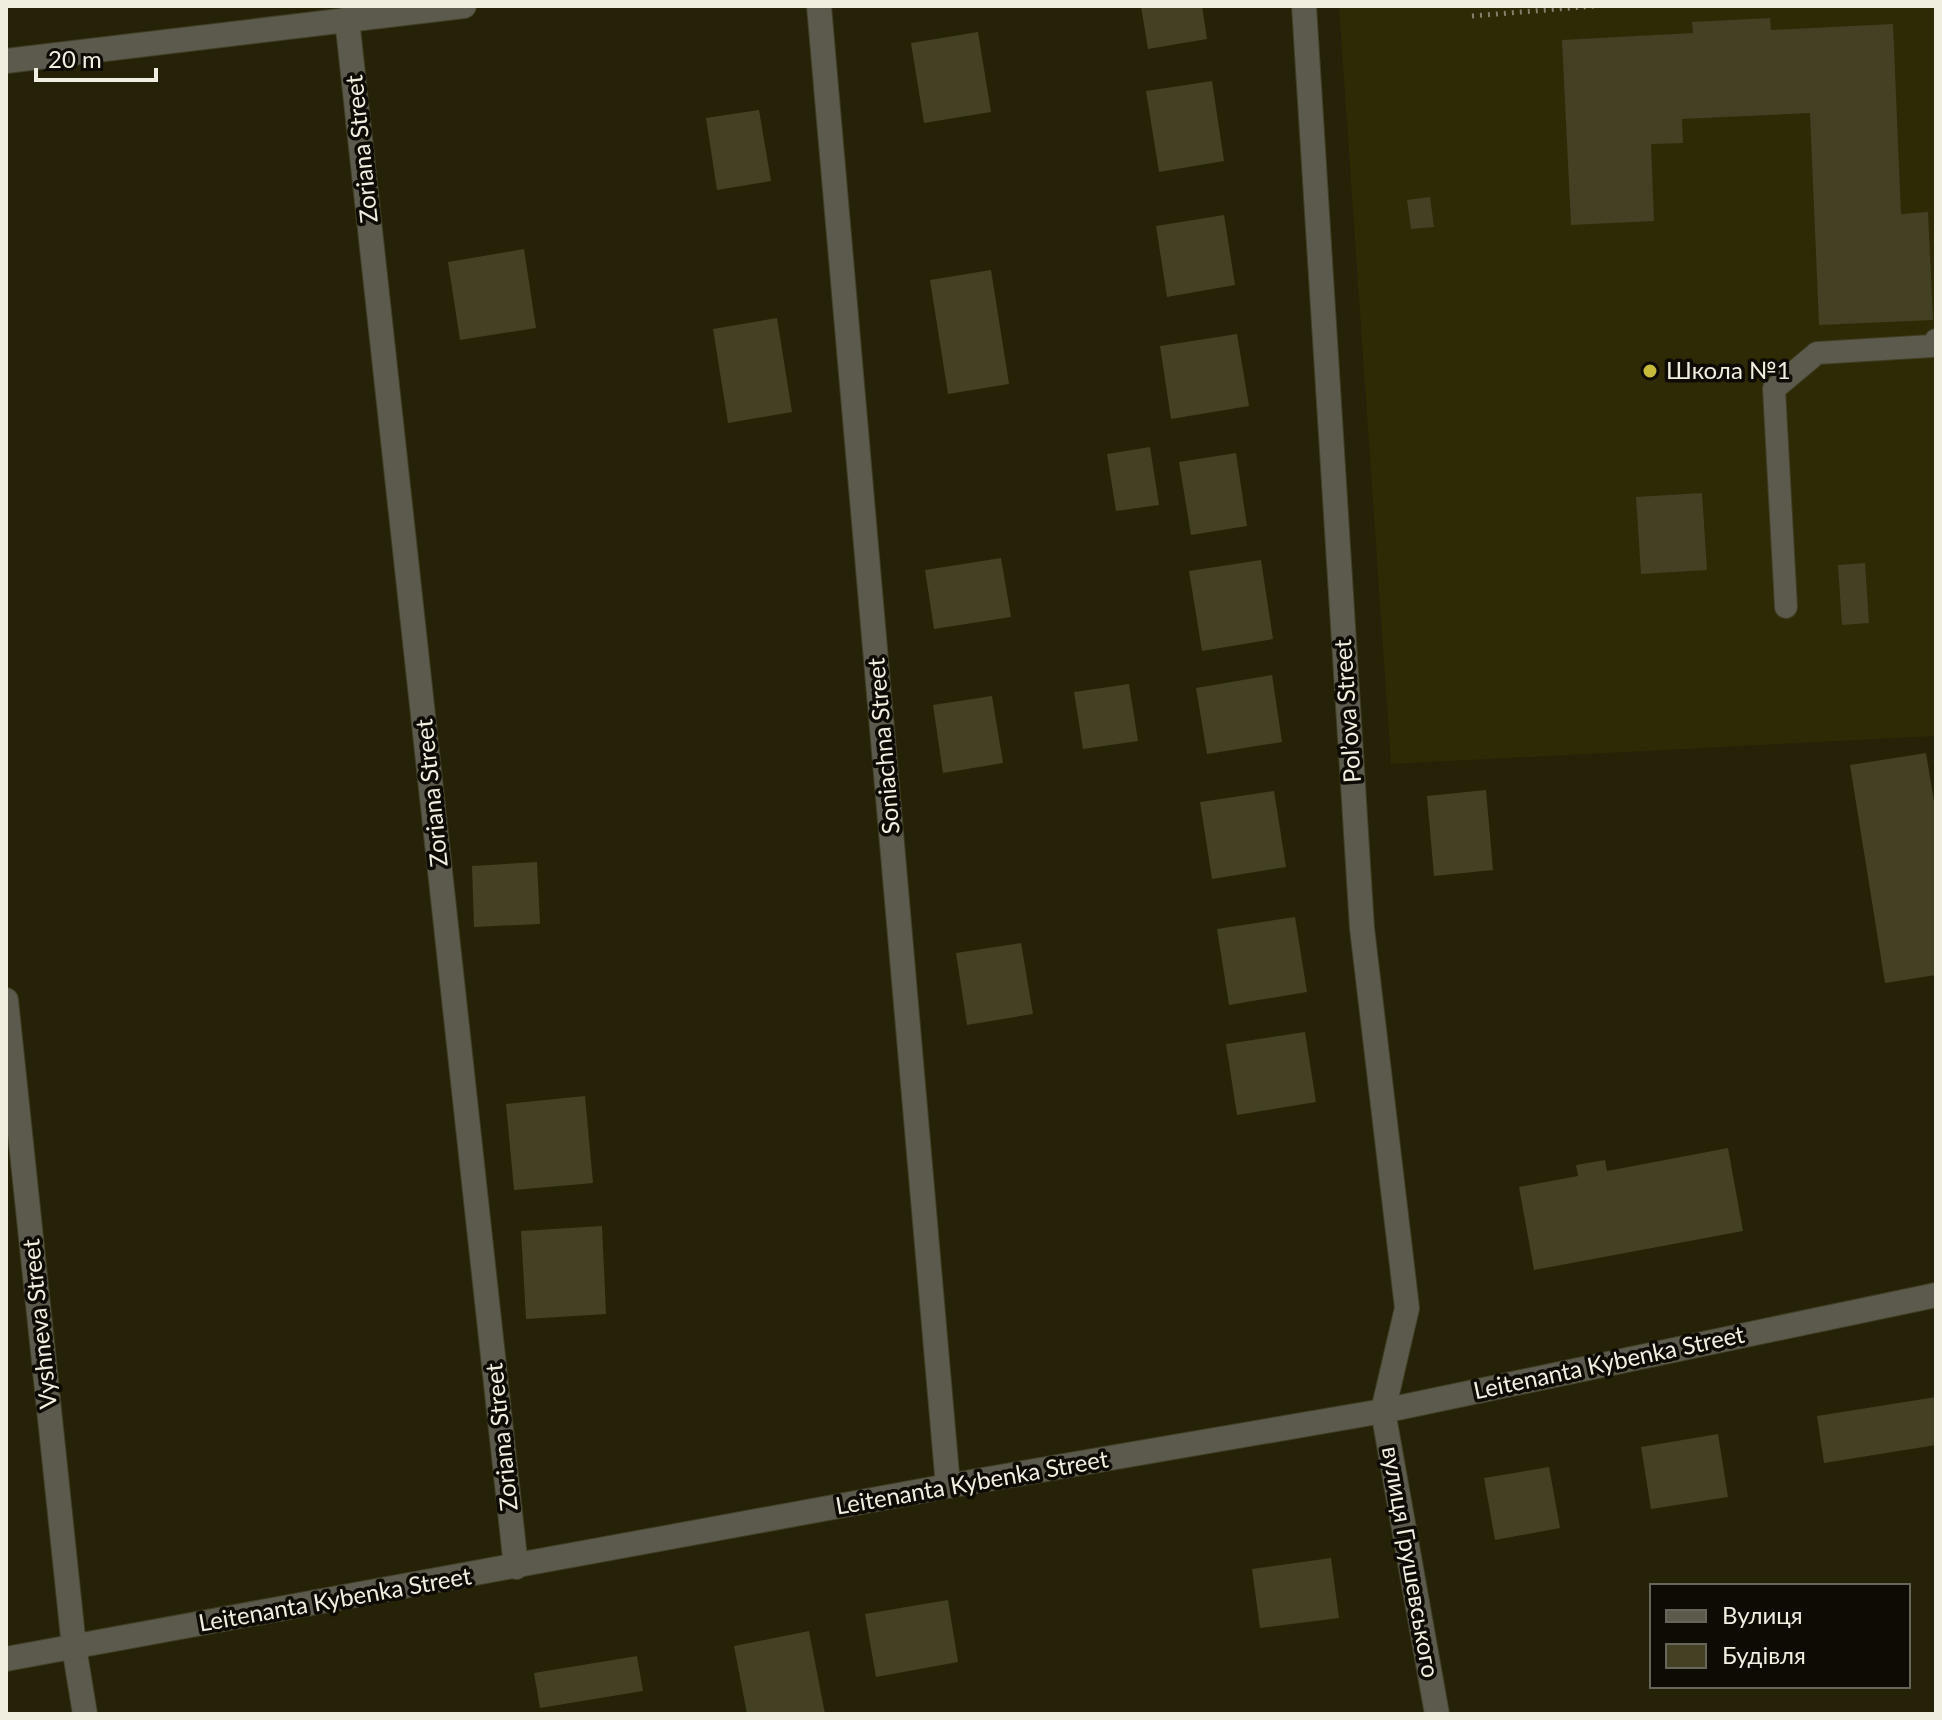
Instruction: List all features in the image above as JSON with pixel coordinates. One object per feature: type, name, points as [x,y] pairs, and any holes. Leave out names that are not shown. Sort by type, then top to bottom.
[{"type":"street","points":[[6,61],[464,6]]},
{"type":"street","name":"Soniachna Street","points":[[819,6],[948,1486]]},
{"type":"street","name":"Pol’ova Street","points":[[1304,6],[1362,928],[1407,1308],[1383,1411]]},
{"type":"street","name":"Zoriana Street","points":[[347,19],[516,1567]]},
{"type":"street","name":"Vyshneva Street","points":[[6,1000],[74,1647],[85,1714]]},
{"type":"street","name":"Leitenanta Kybenka Street","points":[[6,1659],[948,1486],[1383,1411],[1936,1295]]},
{"type":"street","name":"вулиця Грушевського","points":[[1383,1411],[1437,1714]]},
{"type":"lane","points":[[1786,607],[1774,389],[1817,353],[1932,346],[1936,340]]},
{"type":"path","points":[[1472,16],[1595,6]]},
{"type":"shaded area","name":"Школа №1","points":[[1339,6],[1936,6],[1936,736],[1391,764]]},
{"type":"building","points":[[1141,6],[1202,6],[1207,39],[1148,49]]},
{"type":"building","points":[[1770,18],[1771,30],[1893,24],[1901,214],[1928,212],[1933,320],[1819,325],[1810,113],[1682,119],[1683,143],[1651,144],[1654,221],[1571,225],[1562,40],[1693,33],[1692,22]]},
{"type":"building","points":[[978,32],[991,112],[924,123],[911,43]]},
{"type":"building","points":[[1212,81],[1224,161],[1159,172],[1146,91]]},
{"type":"building","points":[[759,110],[771,181],[717,190],[706,118]]},
{"type":"building","points":[[1430,197],[1434,227],[1411,229],[1407,200]]},
{"type":"building","points":[[1224,215],[1235,285],[1167,297],[1156,226]]},
{"type":"building","points":[[524,249],[536,328],[460,340],[448,262]]},
{"type":"building","points":[[991,270],[1009,384],[948,394],[930,280]]},
{"type":"building","points":[[777,318],[792,412],[728,423],[713,329]]},
{"type":"building","points":[[1237,334],[1249,406],[1171,419],[1160,346]]},
{"type":"building","points":[[1150,447],[1159,505],[1116,511],[1107,454]]},
{"type":"building","points":[[1236,453],[1247,526],[1191,535],[1179,462]]},
{"type":"building","points":[[1702,493],[1707,570],[1641,574],[1636,497]]},
{"type":"building","points":[[1001,558],[1011,617],[934,629],[925,570]]},
{"type":"building","points":[[1261,560],[1273,639],[1202,651],[1189,571]]},
{"type":"building","points":[[1865,563],[1869,623],[1842,625],[1838,565]]},
{"type":"building","points":[[1272,675],[1282,742],[1207,754],[1196,688]]},
{"type":"building","points":[[1129,684],[1138,741],[1083,749],[1074,692]]},
{"type":"building","points":[[992,696],[1003,763],[943,773],[933,705]]},
{"type":"building","points":[[1926,753],[1936,814],[1936,975],[1885,983],[1850,765]]},
{"type":"building","points":[[1486,790],[1493,870],[1434,876],[1427,796]]},
{"type":"building","points":[[1274,791],[1286,867],[1212,879],[1200,802]]},
{"type":"building","points":[[537,862],[540,924],[474,927],[472,866]]},
{"type":"building","points":[[1295,917],[1307,992],[1229,1005],[1217,929]]},
{"type":"building","points":[[1021,943],[1033,1014],[967,1025],[956,953]]},
{"type":"building","points":[[1305,1032],[1316,1102],[1237,1115],[1226,1044]]},
{"type":"building","points":[[585,1096],[593,1183],[514,1190],[506,1104]]},
{"type":"building","points":[[1728,1148],[1743,1231],[1534,1270],[1519,1187],[1578,1176],[1576,1165],[1605,1160],[1607,1171]]},
{"type":"building","points":[[602,1226],[606,1314],[526,1319],[521,1231]]},
{"type":"building","points":[[1936,1397],[1936,1445],[1824,1463],[1817,1416]]},
{"type":"building","points":[[1718,1434],[1728,1497],[1651,1509],[1641,1447]]},
{"type":"building","points":[[1549,1467],[1560,1528],[1495,1540],[1484,1478]]},
{"type":"building","points":[[1331,1558],[1339,1618],[1260,1628],[1252,1569]]},
{"type":"building","points":[[948,1600],[958,1662],[876,1677],[865,1614]]},
{"type":"building","points":[[809,1631],[825,1714],[747,1714],[734,1646]]},
{"type":"building","points":[[637,1656],[643,1691],[540,1708],[534,1673]]},
{"type":"place","name":"Школа №1","points":[[1650,371]]}]
